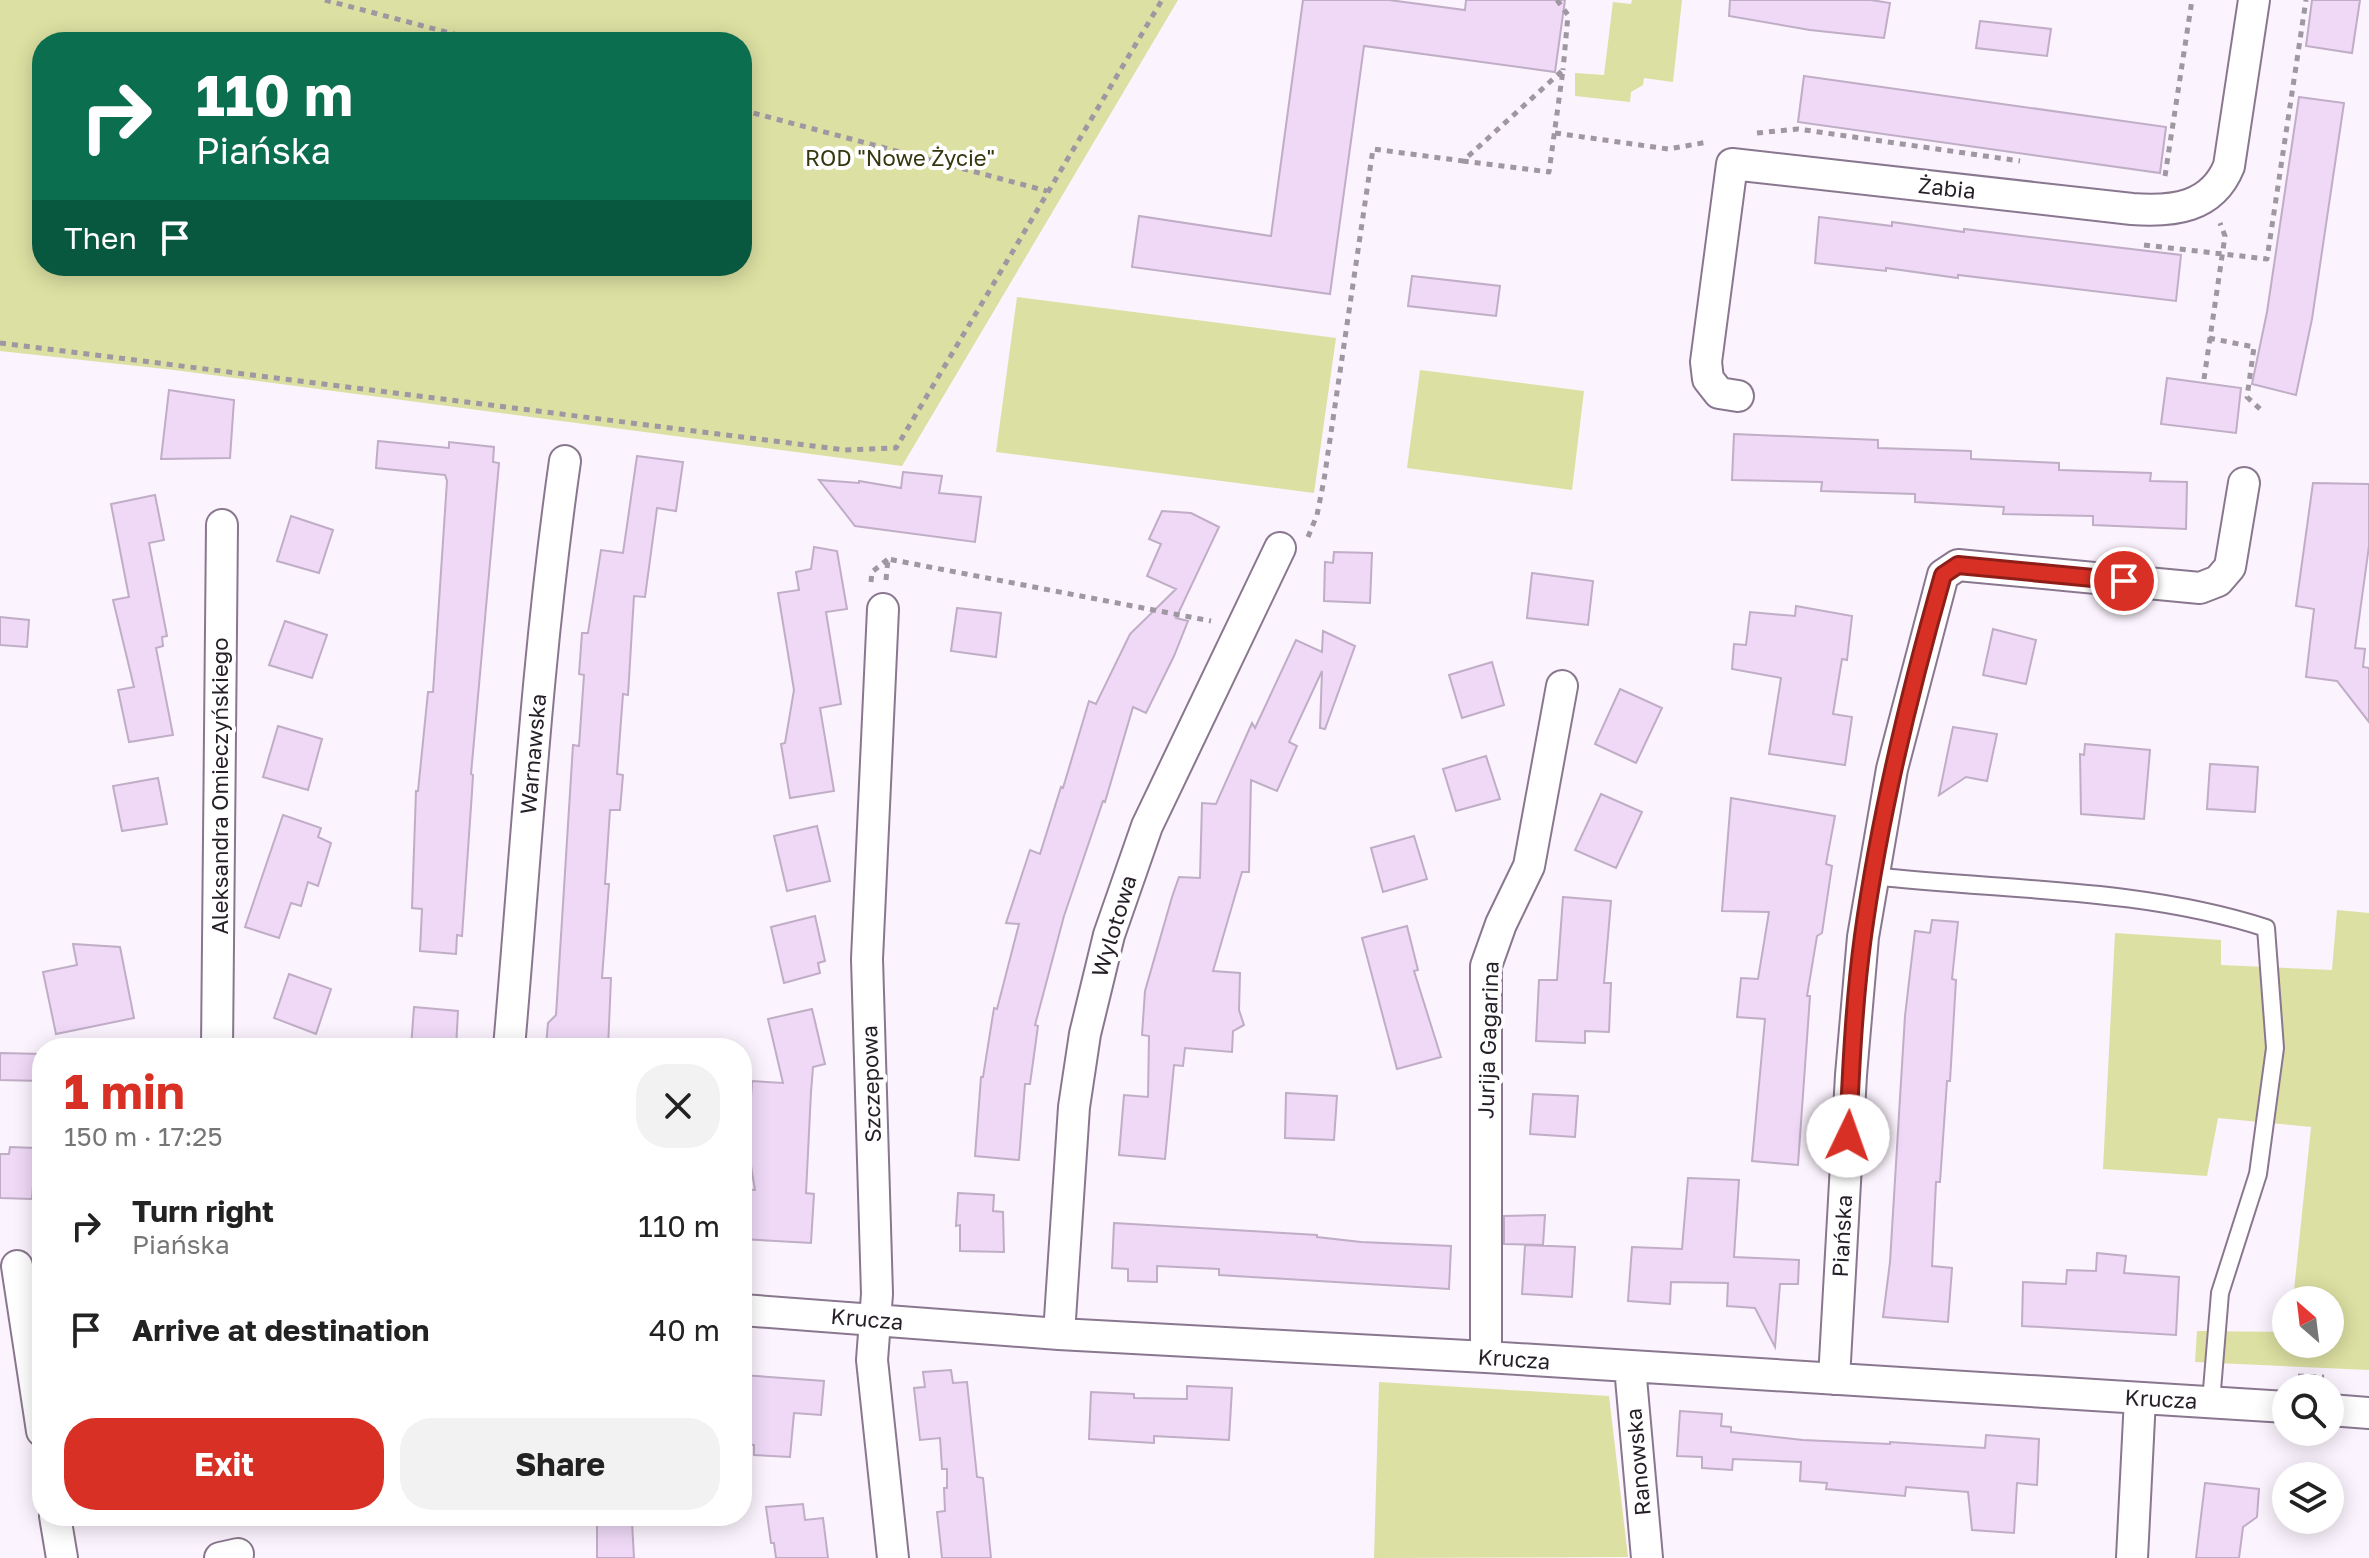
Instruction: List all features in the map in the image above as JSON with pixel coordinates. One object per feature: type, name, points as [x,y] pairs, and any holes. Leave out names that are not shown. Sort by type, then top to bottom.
[{"type":"street","name":"Żabia","points":[[1738,396],[1719,393],[1708,379],[1706,362],[1732,164],[2132,209],[2181,209],[2209,195],[2229,166],[2254,0]]},
{"type":"street","name":"Warnawska","points":[[510,1038],[550,564],[565,461]]},
{"type":"street","name":"Piańska","points":[[1834,1379],[1856,1003],[1863,937],[1892,769],[1943,575],[1958,565],[2200,588],[2218,581],[2230,567],[2244,483]]},
{"type":"street","name":"Aleksandra Omieczyńskiego","points":[[217,1038],[222,525]]},
{"type":"street","name":"Wylotowa","points":[[1059,1334],[1074,1107],[1085,1034],[1109,935],[1147,826],[1240,633],[1293,544]]},
{"type":"street","name":"Szczepowa","points":[[883,609],[867,959],[877,1294],[872,1360],[893,1558]]},
{"type":"street","name":"Jurija Gagarina","points":[[1486,1357],[1486,966],[1501,924],[1529,866],[1562,686]]},
{"type":"street","points":[[20,1266],[32,1356]]},
{"type":"street","name":"Krucza","points":[[752,1311],[1059,1334],[2272,1406]]},
{"type":"street","name":"Ranowska","points":[[1630,1367],[1647,1558]]},
{"type":"street","points":[[2132,1558],[2140,1398]]},
{"type":"street","points":[[2344,1411],[2369,1413]]},
{"type":"street","points":[[57,1526],[62,1558]]},
{"type":"lane","points":[[1873,876],[2132,898],[2182,906],[2266,928],[2275,1048],[2258,1174],[2220,1293],[2211,1402]]},
{"type":"path","points":[[325,0],[446,32]]},
{"type":"path","points":[[0,343],[845,450],[896,448],[1162,0]]},
{"type":"path","points":[[1293,544],[1317,515],[1373,149],[1549,172],[1568,15],[1557,0]]},
{"type":"path","points":[[2164,181],[2192,0]]},
{"type":"path","points":[[1463,161],[1563,70]]},
{"type":"path","points":[[752,113],[1047,191]]},
{"type":"path","points":[[2204,379],[2225,236]]},
{"type":"path","points":[[2209,338],[2254,347],[2247,397],[2260,409]]},
{"type":"path","points":[[883,609],[888,559],[1208,620],[1240,633]]},
{"type":"green space","name":"ROD \"Nowe Życie\"","points":[[0,0],[1178,0],[902,466],[174,370],[0,351]]},
{"type":"green space","points":[[1632,0],[1682,0],[1673,82],[1644,78],[1643,85],[1631,92],[1630,102],[1575,96],[1575,73],[1604,75],[1613,2],[1631,4]]},
{"type":"green space","points":[[1017,297],[1336,338],[1314,493],[996,452]]},
{"type":"green space","points":[[1420,370],[1584,391],[1572,490],[1407,468]]},
{"type":"green space","points":[[2337,910],[2369,913],[2369,1370],[2195,1362],[2197,1331],[2272,1332],[2272,1358],[2344,1358],[2344,1286],[2294,1286],[2311,1127],[2218,1118],[2207,1176],[2103,1169],[2115,933],[2221,940],[2221,965],[2332,970]]},
{"type":"green space","points":[[1379,1382],[1609,1396],[1628,1557],[1374,1558]]},
{"type":"building","points":[[1303,0],[1389,0],[1465,10],[1466,0],[1565,0],[1555,72],[1364,46],[1330,294],[1132,267],[1139,216],[1271,236]]},
{"type":"building","points":[[1730,0],[1871,0],[1890,3],[1884,38],[1810,30],[1729,16]]},
{"type":"building","points":[[2312,0],[2360,0],[2352,53],[2306,46]]},
{"type":"building","points":[[1980,21],[2051,29],[2047,56],[1976,48]]},
{"type":"building","points":[[1804,76],[2166,127],[2160,173],[1798,122]]},
{"type":"building","points":[[2299,97],[2344,103],[2312,319],[2296,395],[2252,384],[2267,312]]},
{"type":"building","points":[[1819,217],[1892,226],[1892,222],[1964,232],[1964,229],[2181,255],[2176,301],[1958,275],[1958,278],[1886,268],[1886,271],[1815,263]]},
{"type":"building","points":[[1412,276],[1500,286],[1496,316],[1408,306]]},
{"type":"building","points":[[2167,378],[2241,388],[2236,433],[2161,424]]},
{"type":"building","points":[[169,390],[234,400],[230,458],[161,459]]},
{"type":"building","points":[[1734,434],[1878,440],[1878,448],[1971,451],[1971,459],[2059,463],[2059,470],[2151,473],[2150,481],[2187,482],[2186,529],[2093,525],[2093,516],[2003,514],[2004,507],[1915,502],[1915,494],[1821,491],[1822,482],[1732,480]]},
{"type":"building","points":[[378,441],[449,448],[449,442],[494,447],[493,462],[499,463],[471,774],[462,936],[457,935],[456,954],[420,951],[422,909],[412,908],[416,791],[428,692],[433,692],[447,481],[445,475],[376,468]]},
{"type":"building","points":[[637,456],[683,462],[676,511],[657,508],[645,597],[634,596],[628,695],[623,694],[617,774],[623,775],[620,810],[610,810],[605,884],[609,884],[602,978],[611,978],[608,1038],[547,1038],[548,1023],[556,1015],[573,745],[579,746],[584,675],[579,674],[582,633],[588,633],[601,550],[623,553]]},
{"type":"building","points":[[903,472],[942,476],[939,493],[981,497],[975,542],[855,526],[819,480],[859,481],[901,488]]},
{"type":"building","points":[[2313,483],[2369,484],[2369,546],[2355,648],[2365,649],[2363,667],[2369,668],[2369,722],[2337,681],[2306,677],[2314,609],[2296,606]]},
{"type":"building","points":[[155,495],[164,540],[149,543],[167,636],[162,637],[163,646],[156,648],[173,735],[129,742],[118,690],[134,687],[113,600],[129,597],[111,504]]},
{"type":"building","points":[[1162,511],[1191,513],[1219,527],[1176,618],[1188,621],[1174,656],[1146,713],[1133,707],[1105,802],[1064,916],[1035,1025],[1038,1026],[1030,1084],[1025,1084],[1019,1160],[975,1156],[981,1077],[994,1008],[997,1009],[1019,924],[1006,923],[1030,850],[1040,854],[1089,701],[1096,704],[1130,634],[1176,589],[1147,576],[1161,544],[1149,539]]},
{"type":"building","points":[[291,516],[333,530],[319,573],[277,561]]},
{"type":"building","points":[[814,547],[837,551],[847,609],[826,612],[841,704],[820,708],[834,791],[790,798],[781,744],[785,743],[794,690],[778,593],[799,590],[796,572],[811,569]]},
{"type":"building","points":[[1334,552],[1372,553],[1370,603],[1324,601],[1325,562],[1333,563]]},
{"type":"building","points":[[1532,573],[1593,581],[1588,625],[1527,618]]},
{"type":"building","points":[[1796,606],[1852,616],[1847,660],[1842,659],[1833,714],[1852,717],[1845,765],[1769,754],[1781,678],[1732,669],[1734,644],[1746,645],[1750,612],[1795,616]]},
{"type":"building","points":[[957,608],[1001,613],[996,657],[951,651]]},
{"type":"building","points":[[0,617],[29,620],[27,647],[0,645]]},
{"type":"building","points":[[285,621],[327,635],[312,678],[269,665]]},
{"type":"building","points":[[1993,629],[2036,640],[2026,684],[1983,675]]},
{"type":"building","points":[[1323,631],[1355,646],[1325,729],[1320,728],[1322,671],[1289,742],[1297,746],[1277,791],[1251,780],[1249,872],[1242,872],[1213,971],[1240,973],[1239,1010],[1244,1025],[1233,1031],[1232,1052],[1185,1048],[1183,1066],[1174,1065],[1165,1159],[1119,1155],[1124,1095],[1148,1097],[1149,1036],[1142,1035],[1145,991],[1172,897],[1179,877],[1200,878],[1202,803],[1216,804],[1252,723],[1255,728],[1296,640],[1322,652]]},
{"type":"building","points":[[1492,662],[1504,705],[1462,718],[1449,675]]},
{"type":"building","points":[[1620,689],[1662,708],[1636,763],[1595,744]]},
{"type":"building","points":[[278,726],[322,739],[308,790],[263,777]]},
{"type":"building","points":[[1953,727],[1997,734],[1987,781],[1966,777],[1939,795]]},
{"type":"building","points":[[2085,744],[2150,750],[2144,819],[2081,814],[2080,754],[2084,755]]},
{"type":"building","points":[[1486,756],[1500,799],[1456,811],[1443,769]]},
{"type":"building","points":[[2210,764],[2258,767],[2255,812],[2207,809]]},
{"type":"building","points":[[158,778],[167,824],[122,831],[113,786]]},
{"type":"building","points":[[1601,794],[1642,812],[1616,868],[1575,850]]},
{"type":"building","points":[[1731,798],[1835,816],[1826,864],[1832,866],[1822,933],[1817,936],[1807,996],[1810,996],[1798,1165],[1752,1161],[1765,1019],[1737,1017],[1741,978],[1758,979],[1769,912],[1722,911]]},
{"type":"building","points":[[283,815],[321,828],[318,837],[331,843],[318,886],[308,882],[301,906],[291,903],[279,938],[245,927]]},
{"type":"building","points":[[817,826],[830,881],[787,891],[774,836]]},
{"type":"building","points":[[1414,836],[1427,879],[1383,892],[1371,848]]},
{"type":"building","points":[[1563,897],[1611,901],[1604,983],[1611,983],[1609,1032],[1585,1031],[1585,1043],[1536,1041],[1539,980],[1557,980]]},
{"type":"building","points":[[815,916],[825,961],[818,963],[820,973],[784,983],[771,927]]},
{"type":"building","points":[[1932,920],[1958,922],[1952,979],[1956,980],[1950,1081],[1947,1081],[1940,1182],[1936,1182],[1932,1266],[1952,1268],[1948,1322],[1883,1317],[1890,1262],[1905,1016],[1915,931],[1930,933]]},
{"type":"building","points":[[1407,926],[1418,970],[1414,971],[1441,1057],[1397,1069],[1362,938]]},
{"type":"building","points":[[73,944],[120,947],[134,1018],[56,1034],[43,972],[77,965]]},
{"type":"building","points":[[289,974],[331,989],[316,1034],[274,1018]]},
{"type":"building","points":[[414,1007],[458,1011],[457,1038],[412,1038]]},
{"type":"building","points":[[812,1009],[825,1064],[813,1067],[811,1092],[806,1193],[814,1194],[811,1243],[752,1240],[752,1190],[755,1190],[752,1172],[752,1081],[783,1083],[768,1019]]},
{"type":"building","points":[[0,1053],[32,1054],[32,1081],[0,1080]]},
{"type":"building","points":[[1286,1093],[1337,1096],[1334,1140],[1285,1138]]},
{"type":"building","points":[[1533,1094],[1578,1096],[1575,1137],[1530,1134]]},
{"type":"building","points":[[10,1147],[32,1148],[32,1199],[0,1198],[0,1154],[9,1154]]},
{"type":"building","points":[[1688,1178],[1739,1180],[1734,1257],[1799,1260],[1798,1284],[1780,1284],[1775,1347],[1755,1308],[1727,1306],[1728,1283],[1671,1282],[1670,1304],[1628,1301],[1632,1247],[1682,1249]]},
{"type":"building","points":[[958,1193],[994,1195],[993,1211],[1003,1212],[1004,1252],[960,1251],[960,1225],[956,1226]]},
{"type":"building","points":[[1545,1215],[1543,1245],[1504,1244],[1504,1216]]},
{"type":"building","points":[[1114,1223],[1451,1246],[1449,1289],[1219,1275],[1219,1269],[1157,1266],[1157,1282],[1128,1281],[1128,1269],[1112,1268]]},
{"type":"building","points":[[1525,1245],[1575,1247],[1572,1297],[1522,1294]]},
{"type":"building","points":[[2097,1253],[2126,1256],[2124,1273],[2179,1277],[2176,1335],[2022,1326],[2023,1282],[2066,1284],[2067,1270],[2096,1271]]},
{"type":"building","points":[[951,1370],[953,1383],[967,1382],[977,1477],[983,1478],[991,1558],[942,1558],[937,1512],[945,1511],[947,1469],[942,1469],[940,1438],[920,1440],[914,1388],[925,1387],[923,1372]]},
{"type":"building","points":[[752,1376],[824,1381],[821,1415],[794,1413],[790,1457],[754,1455]]},
{"type":"building","points":[[1187,1386],[1232,1388],[1229,1440],[1154,1436],[1154,1443],[1089,1439],[1091,1392],[1134,1394],[1134,1398],[1187,1399]]},
{"type":"building","points":[[1680,1411],[1722,1414],[1721,1426],[1731,1427],[1731,1432],[1803,1440],[1985,1448],[1986,1435],[2039,1439],[2037,1485],[2017,1483],[2014,1533],[1972,1530],[1968,1492],[1906,1487],[1905,1496],[1826,1489],[1827,1483],[1800,1481],[1801,1462],[1733,1459],[1732,1470],[1702,1468],[1702,1457],[1677,1456]]},
{"type":"building","points":[[2205,1483],[2259,1489],[2257,1517],[2243,1527],[2239,1558],[2196,1558]]},
{"type":"building","points":[[803,1504],[805,1520],[823,1518],[828,1558],[776,1558],[766,1507]]},
{"type":"building","points":[[597,1526],[632,1526],[634,1558],[597,1558]]},
{"type":"route","points":[[1848,1136],[1863,937],[1877,854],[1892,769],[1943,575],[1958,565],[2124,581]]}]
